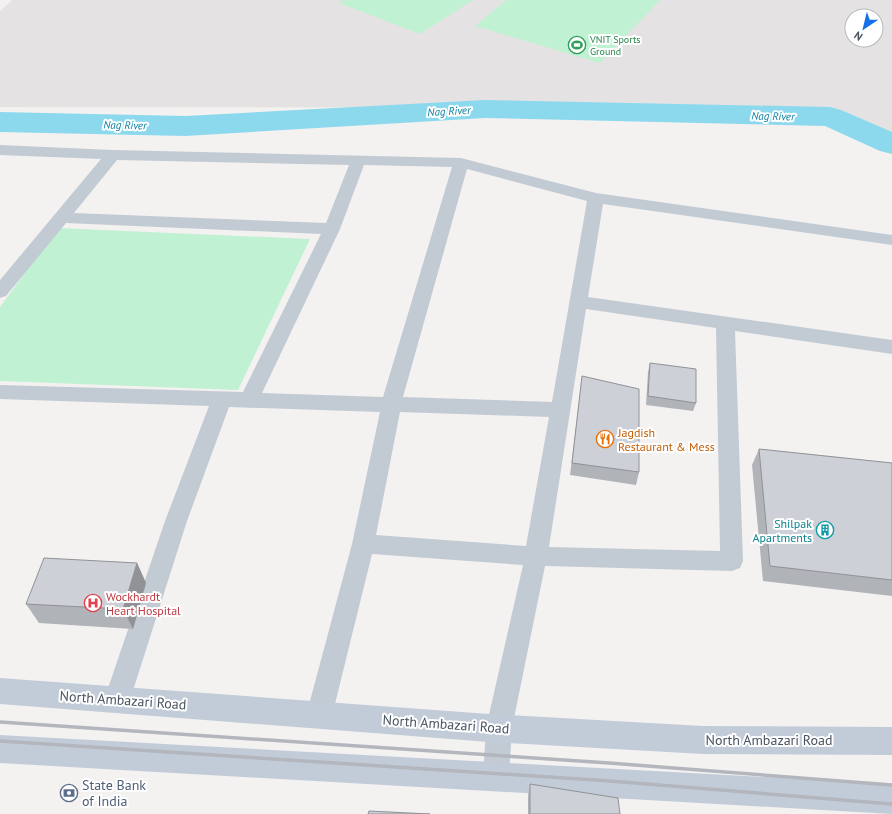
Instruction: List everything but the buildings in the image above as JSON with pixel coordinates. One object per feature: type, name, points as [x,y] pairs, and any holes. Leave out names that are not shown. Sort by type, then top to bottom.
[{"type":"main road","name":"North Ambazari Road","points":[[0,691],[319,716],[702,740],[892,741]]},
{"type":"main road","points":[[0,749],[892,799]]},
{"type":"street","points":[[0,150],[113,155],[461,163],[596,198],[892,240]]},
{"type":"street","points":[[0,292],[113,155]]},
{"type":"street","points":[[249,400],[332,229],[358,161]]},
{"type":"street","points":[[319,716],[363,544],[392,405],[461,163]]},
{"type":"street","points":[[496,777],[499,728],[536,556],[596,198]]},
{"type":"street","points":[[62,218],[332,229]]},
{"type":"street","points":[[579,302],[892,347]]},
{"type":"street","points":[[363,544],[536,556],[732,561],[725,323]]},
{"type":"street","points":[[0,392],[560,410]]},
{"type":"street","points":[[117,700],[176,521],[222,399]]},
{"type":"shaded area","points":[[12,0],[892,0],[892,138],[818,108],[0,107],[0,11]]},
{"type":"green space","points":[[344,0],[473,0],[420,34],[339,3]]},
{"type":"green space","name":"VNIT Sports Ground","points":[[506,0],[660,0],[600,63],[475,26]]},
{"type":"green space","points":[[58,228],[310,239],[238,390],[0,381],[0,307]]},
{"type":"waterway","name":"Nag River","points":[[0,122],[185,126],[485,109],[830,117],[892,144]]},
{"type":"railway","points":[[0,722],[609,763],[892,785]]},
{"type":"railway","points":[[0,741],[610,781],[892,804]]},
{"type":"place","name":"VNIT Sports Ground","points":[[577,45]]},
{"type":"place","name":"Jagdish Restaurant & Mess","points":[[605,439]]},
{"type":"place","name":"Shilpak Apartments","points":[[825,530]]},
{"type":"place","name":"Wockhardt Heart Hospital","points":[[93,603]]},
{"type":"place","name":"State Bank of India","points":[[69,793]]}]
